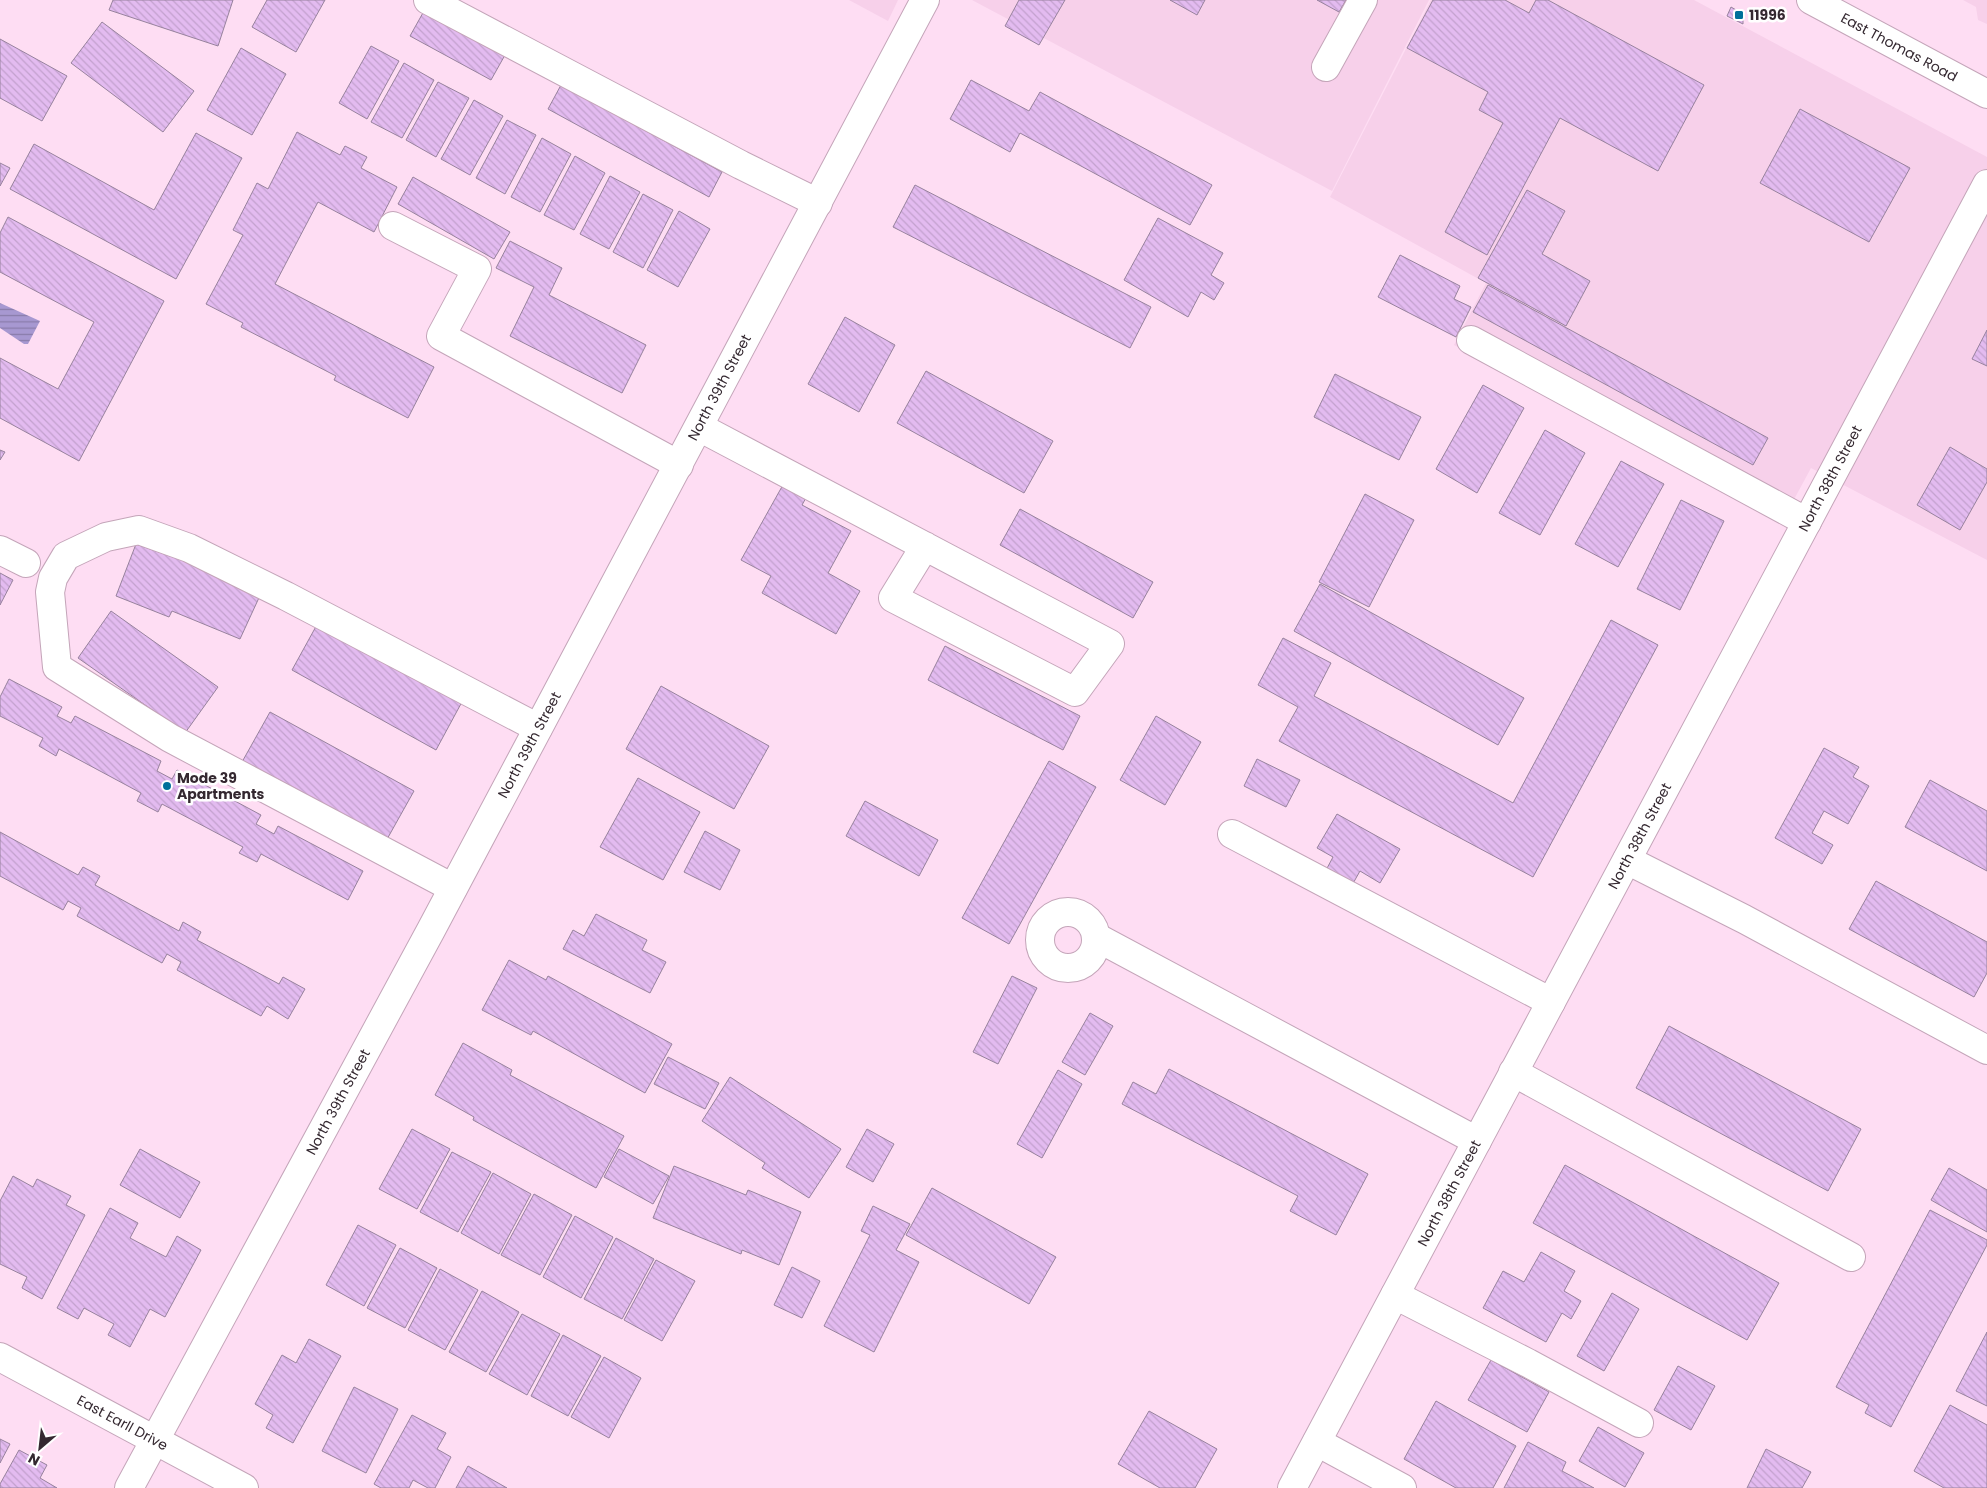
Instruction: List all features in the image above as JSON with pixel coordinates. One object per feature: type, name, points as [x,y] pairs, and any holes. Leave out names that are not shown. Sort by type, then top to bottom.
[{"type":"street","points":[[428,0],[732,160],[818,203]]},
{"type":"street","name":"North 39th Street","points":[[129,1488],[453,888],[925,0]]},
{"type":"street","points":[[1326,67],[1363,0]]},
{"type":"street","name":"East Thomas Road","points":[[1811,0],[1987,94]]},
{"type":"street","name":"North 38th Street","points":[[1292,1488],[1987,184]]},
{"type":"street","points":[[394,226],[477,269],[441,336],[679,465]]},
{"type":"street","points":[[1471,340],[1807,522]]},
{"type":"street","points":[[699,427],[925,546],[933,551],[1110,644],[1075,692],[893,598],[925,546]]},
{"type":"street","points":[[453,888],[170,738],[57,667],[50,592],[52,578],[66,556],[106,537],[139,530],[189,548],[286,596],[538,728]]},
{"type":"street","points":[[0,550],[26,563]]},
{"type":"street","points":[[1232,834],[1551,1002]]},
{"type":"street","points":[[1627,860],[1744,919],[1987,1050]]},
{"type":"street","points":[[1096,937],[1477,1142]]},
{"type":"street","points":[[1514,1072],[1851,1257]]},
{"type":"street","points":[[1395,1295],[1640,1423]]},
{"type":"street","name":"East Earll Drive","points":[[0,1357],[244,1488]]},
{"type":"street","points":[[1317,1442],[1402,1488]]},
{"type":"shaded area","points":[[849,0],[898,0],[888,21]]},
{"type":"shaded area","points":[[972,0],[1429,0],[1332,191]]},
{"type":"shaded area","points":[[1431,0],[1694,0],[1987,157],[1987,560],[1811,468],[1784,518],[1454,345],[1486,283],[1330,197]]},
{"type":"shaded area","points":[[1963,0],[1987,0],[1987,24],[1978,20],[1976,7]]},
{"type":"shaded area","points":[[0,303],[40,321],[28,344],[24,344],[0,328]]},
{"type":"building","points":[[113,0],[233,0],[218,46],[109,10]]},
{"type":"building","points":[[267,0],[325,0],[296,52],[252,27]]},
{"type":"building","points":[[1019,0],[1065,0],[1039,45],[1005,26]]},
{"type":"building","points":[[1170,0],[1205,0],[1197,15]]},
{"type":"building","points":[[1317,0],[1346,0],[1339,12]]},
{"type":"building","points":[[1433,0],[1505,0],[1529,13],[1536,0],[1548,0],[1704,85],[1658,171],[1560,118],[1487,255],[1445,232],[1503,123],[1479,110],[1488,92],[1407,48]]},
{"type":"building","points":[[1731,7],[1743,14],[1743,24],[1727,16]]},
{"type":"building","points":[[424,11],[505,55],[491,80],[410,36]]},
{"type":"building","points":[[102,22],[194,91],[163,132],[71,63]]},
{"type":"building","points":[[0,39],[67,76],[42,121],[0,98]]},
{"type":"building","points":[[371,46],[399,61],[367,119],[339,103]]},
{"type":"building","points":[[241,48],[286,74],[252,135],[207,110]]},
{"type":"building","points":[[404,63],[434,80],[402,138],[371,122]]},
{"type":"building","points":[[971,80],[1029,111],[1040,92],[1212,185],[1190,225],[1020,133],[1010,152],[950,119]]},
{"type":"building","points":[[438,82],[469,98],[436,157],[406,140]]},
{"type":"building","points":[[561,85],[722,172],[709,197],[548,109]]},
{"type":"building","points":[[474,100],[503,116],[470,175],[441,159]]},
{"type":"building","points":[[1800,109],[1910,168],[1869,242],[1760,183]]},
{"type":"building","points":[[507,120],[536,135],[505,194],[476,178]]},
{"type":"building","points":[[297,132],[340,155],[345,146],[367,157],[361,168],[397,187],[374,232],[318,202],[275,284],[434,367],[408,418],[334,380],[336,376],[241,327],[243,323],[206,304],[243,235],[233,230],[257,183],[268,189]]},
{"type":"building","points":[[196,133],[242,158],[176,279],[10,189],[34,144],[154,210]]},
{"type":"building","points":[[542,138],[571,154],[540,212],[511,197]]},
{"type":"building","points":[[575,156],[605,173],[574,230],[544,215]]},
{"type":"building","points":[[0,163],[10,168],[0,186]]},
{"type":"building","points":[[610,176],[640,192],[609,249],[580,234]]},
{"type":"building","points":[[413,177],[510,232],[494,259],[398,204]]},
{"type":"building","points":[[915,185],[1151,307],[1130,348],[893,227]]},
{"type":"building","points":[[1527,190],[1565,211],[1542,254],[1590,281],[1566,326],[1478,278]]},
{"type":"building","points":[[643,194],[673,210],[643,268],[613,252]]},
{"type":"building","points":[[679,211],[710,229],[678,287],[647,270]]},
{"type":"building","points":[[8,217],[164,301],[79,461],[0,418],[0,358],[58,389],[94,322],[0,272],[0,233]]},
{"type":"building","points":[[1158,218],[1223,253],[1211,275],[1224,283],[1214,300],[1201,292],[1188,317],[1124,280]]},
{"type":"building","points":[[510,241],[562,268],[549,295],[646,345],[622,393],[510,336],[534,287],[496,268]]},
{"type":"building","points":[[1400,255],[1460,286],[1454,299],[1471,307],[1456,337],[1378,297]]},
{"type":"building","points":[[1488,285],[1768,438],[1753,465],[1473,312]]},
{"type":"building","points":[[845,317],[895,345],[859,412],[808,384]]},
{"type":"building","points":[[1987,330],[1987,366],[1972,359]]},
{"type":"building","points":[[926,371],[1053,441],[1024,493],[897,423]]},
{"type":"building","points":[[1335,374],[1421,417],[1399,460],[1314,417]]},
{"type":"building","points":[[1483,385],[1524,408],[1477,493],[1436,469]]},
{"type":"building","points":[[1545,430],[1585,453],[1540,535],[1499,513]]},
{"type":"building","points":[[1950,447],[1987,469],[1987,482],[1960,530],[1917,505]]},
{"type":"building","points":[[0,450],[5,452],[0,460]]},
{"type":"building","points":[[1621,461],[1664,484],[1618,567],[1575,544]]},
{"type":"building","points":[[784,483],[807,496],[802,505],[851,531],[828,573],[860,591],[836,634],[762,593],[771,576],[741,560]]},
{"type":"building","points":[[1365,494],[1414,520],[1369,607],[1319,582]]},
{"type":"building","points":[[1681,500],[1724,521],[1680,610],[1637,589]]},
{"type":"building","points":[[1020,509],[1153,582],[1133,618],[1000,545]]},
{"type":"building","points":[[136,544],[179,559],[180,555],[263,589],[240,639],[172,611],[169,617],[116,596]]},
{"type":"building","points":[[0,573],[13,580],[0,605]]},
{"type":"building","points":[[1320,584],[1524,698],[1498,745],[1294,631]]},
{"type":"building","points":[[111,611],[218,687],[185,733],[78,658]]},
{"type":"building","points":[[1611,620],[1658,645],[1533,877],[1279,741],[1298,707],[1258,685],[1283,638],[1331,663],[1314,696],[1513,803]]},
{"type":"building","points":[[319,621],[463,700],[436,750],[292,670]]},
{"type":"building","points":[[945,646],[1080,716],[1063,750],[928,680]]},
{"type":"building","name":"Mode 39 Apartments","points":[[9,679],[62,707],[57,716],[71,723],[75,716],[161,761],[157,771],[172,779],[177,770],[261,815],[256,824],[274,834],[278,826],[363,871],[348,900],[261,854],[257,862],[239,853],[243,847],[162,804],[158,812],[137,801],[141,793],[59,749],[56,756],[39,746],[43,738],[0,716],[0,697]]},
{"type":"building","points":[[661,686],[769,746],[734,809],[626,749]]},
{"type":"building","points":[[270,712],[414,791],[386,841],[242,762]]},
{"type":"building","points":[[1156,716],[1201,742],[1165,805],[1120,780]]},
{"type":"building","points":[[1824,748],[1859,767],[1853,777],[1869,786],[1848,824],[1824,811],[1812,833],[1833,845],[1822,864],[1775,838]]},
{"type":"building","points":[[1257,759],[1300,780],[1286,807],[1244,786]]},
{"type":"building","points":[[1049,761],[1096,787],[1009,944],[962,918]]},
{"type":"building","points":[[638,778],[700,812],[663,880],[600,847]]},
{"type":"building","points":[[1930,780],[1987,811],[1987,871],[1905,827]]},
{"type":"building","points":[[865,801],[938,840],[919,876],[846,836]]},
{"type":"building","points":[[1337,814],[1400,849],[1380,883],[1360,871],[1351,887],[1325,872],[1333,857],[1317,848]]},
{"type":"building","points":[[705,831],[740,850],[720,890],[684,872]]},
{"type":"building","points":[[0,832],[78,875],[83,867],[100,876],[95,885],[179,931],[183,922],[201,932],[197,940],[279,984],[283,977],[305,989],[288,1019],[267,1006],[261,1016],[177,970],[181,962],[167,954],[162,963],[77,916],[81,908],[68,901],[63,910],[0,876]]},
{"type":"building","points":[[1876,881],[1987,942],[1987,973],[1974,997],[1849,929]]},
{"type":"building","points":[[596,914],[647,940],[642,950],[666,962],[650,993],[563,949],[573,930],[584,936]]},
{"type":"building","points":[[509,960],[546,980],[548,976],[672,1044],[645,1093],[533,1031],[531,1035],[482,1010]]},
{"type":"building","points":[[1012,976],[1037,988],[998,1064],[973,1052]]},
{"type":"building","points":[[1090,1013],[1113,1026],[1085,1075],[1062,1062]]},
{"type":"building","points":[[1669,1026],[1861,1129],[1828,1191],[1636,1088]]},
{"type":"building","points":[[463,1043],[512,1070],[510,1075],[624,1136],[596,1188],[473,1120],[474,1117],[435,1095]]},
{"type":"building","points":[[668,1057],[719,1083],[705,1109],[654,1084]]},
{"type":"building","points":[[1169,1069],[1368,1174],[1336,1235],[1290,1211],[1298,1196],[1122,1104],[1133,1082],[1156,1094]]},
{"type":"building","points":[[1058,1070],[1082,1084],[1042,1158],[1017,1144]]},
{"type":"building","points":[[730,1077],[841,1149],[809,1198],[762,1168],[765,1163],[702,1121]]},
{"type":"building","points":[[412,1129],[450,1149],[417,1209],[379,1189]]},
{"type":"building","points":[[867,1129],[894,1144],[873,1182],[846,1167]]},
{"type":"building","points":[[140,1149],[200,1182],[180,1218],[120,1185]]},
{"type":"building","points":[[619,1149],[669,1176],[653,1204],[604,1177]]},
{"type":"building","points":[[452,1152],[491,1172],[458,1232],[420,1212]]},
{"type":"building","points":[[1565,1165],[1779,1283],[1747,1340],[1533,1223]]},
{"type":"building","points":[[674,1166],[746,1195],[748,1190],[801,1212],[779,1265],[742,1250],[741,1254],[653,1218]]},
{"type":"building","points":[[1949,1168],[1987,1190],[1987,1232],[1931,1200]]},
{"type":"building","points":[[493,1173],[531,1194],[499,1254],[461,1233]]},
{"type":"building","points":[[13,1176],[33,1187],[37,1179],[71,1196],[66,1205],[85,1215],[42,1299],[22,1288],[27,1277],[0,1264],[0,1201]]},
{"type":"building","points":[[932,1188],[1056,1257],[1029,1304],[906,1235]]},
{"type":"building","points":[[534,1194],[572,1215],[540,1275],[501,1255]]},
{"type":"building","points":[[873,1206],[910,1224],[896,1250],[919,1262],[874,1352],[824,1326],[870,1235],[861,1231]]},
{"type":"building","points":[[110,1208],[138,1223],[130,1238],[166,1257],[177,1236],[201,1250],[165,1317],[150,1309],[130,1347],[108,1335],[114,1324],[84,1308],[78,1319],[57,1308]]},
{"type":"building","points":[[1930,1210],[1987,1240],[1987,1245],[1891,1427],[1865,1413],[1869,1405],[1836,1387]]},
{"type":"building","points":[[575,1216],[613,1237],[581,1298],[543,1277]]},
{"type":"building","points":[[358,1225],[396,1245],[364,1306],[326,1285]]},
{"type":"building","points":[[616,1238],[654,1259],[622,1319],[584,1299]]},
{"type":"building","points":[[400,1248],[437,1268],[405,1328],[367,1308]]},
{"type":"building","points":[[1541,1252],[1575,1271],[1564,1291],[1581,1301],[1571,1319],[1562,1313],[1546,1342],[1483,1308],[1503,1271],[1524,1282]]},
{"type":"building","points":[[656,1260],[695,1281],[662,1341],[624,1320]]},
{"type":"building","points":[[792,1267],[820,1281],[802,1318],[774,1305]]},
{"type":"building","points":[[440,1269],[478,1290],[445,1350],[408,1330]]},
{"type":"building","points":[[482,1291],[519,1312],[486,1372],[449,1352]]},
{"type":"building","points":[[1612,1293],[1639,1309],[1604,1371],[1577,1356]]},
{"type":"building","points":[[522,1314],[560,1334],[527,1395],[489,1374]]},
{"type":"building","points":[[1987,1332],[1987,1406],[1956,1391]]},
{"type":"building","points":[[563,1335],[601,1356],[568,1416],[531,1396]]},
{"type":"building","points":[[309,1339],[341,1356],[293,1443],[266,1428],[273,1415],[255,1404],[282,1355],[296,1363]]},
{"type":"building","points":[[604,1357],[641,1378],[609,1438],[571,1417]]},
{"type":"building","points":[[1491,1360],[1549,1392],[1527,1432],[1468,1400]]},
{"type":"building","points":[[1678,1366],[1715,1386],[1691,1430],[1654,1410]]},
{"type":"building","points":[[354,1387],[398,1409],[366,1473],[322,1451]]},
{"type":"building","points":[[1436,1401],[1516,1446],[1493,1488],[1456,1488],[1404,1459]]},
{"type":"building","points":[[1950,1405],[1987,1425],[1987,1488],[1944,1488],[1914,1471]]},
{"type":"building","points":[[1149,1411],[1217,1449],[1195,1488],[1160,1488],[1118,1464]]},
{"type":"building","points":[[412,1415],[446,1433],[437,1449],[451,1457],[435,1488],[428,1488],[413,1480],[409,1488],[381,1488],[374,1484]]},
{"type":"building","points":[[1598,1427],[1644,1453],[1625,1487],[1579,1461]]},
{"type":"building","points":[[0,1439],[10,1444],[0,1463]]},
{"type":"building","points":[[1528,1442],[1566,1462],[1562,1471],[1594,1488],[1504,1488]]},
{"type":"building","points":[[1766,1449],[1811,1472],[1802,1488],[1747,1488]]},
{"type":"building","points":[[19,1450],[47,1465],[40,1478],[57,1488],[0,1488],[0,1484]]},
{"type":"building","points":[[468,1466],[507,1488],[456,1488]]},
{"type":"place","name":"11996","points":[[1739,15]]},
{"type":"place","name":"Mode 39 Apartments","points":[[167,786]]}]
